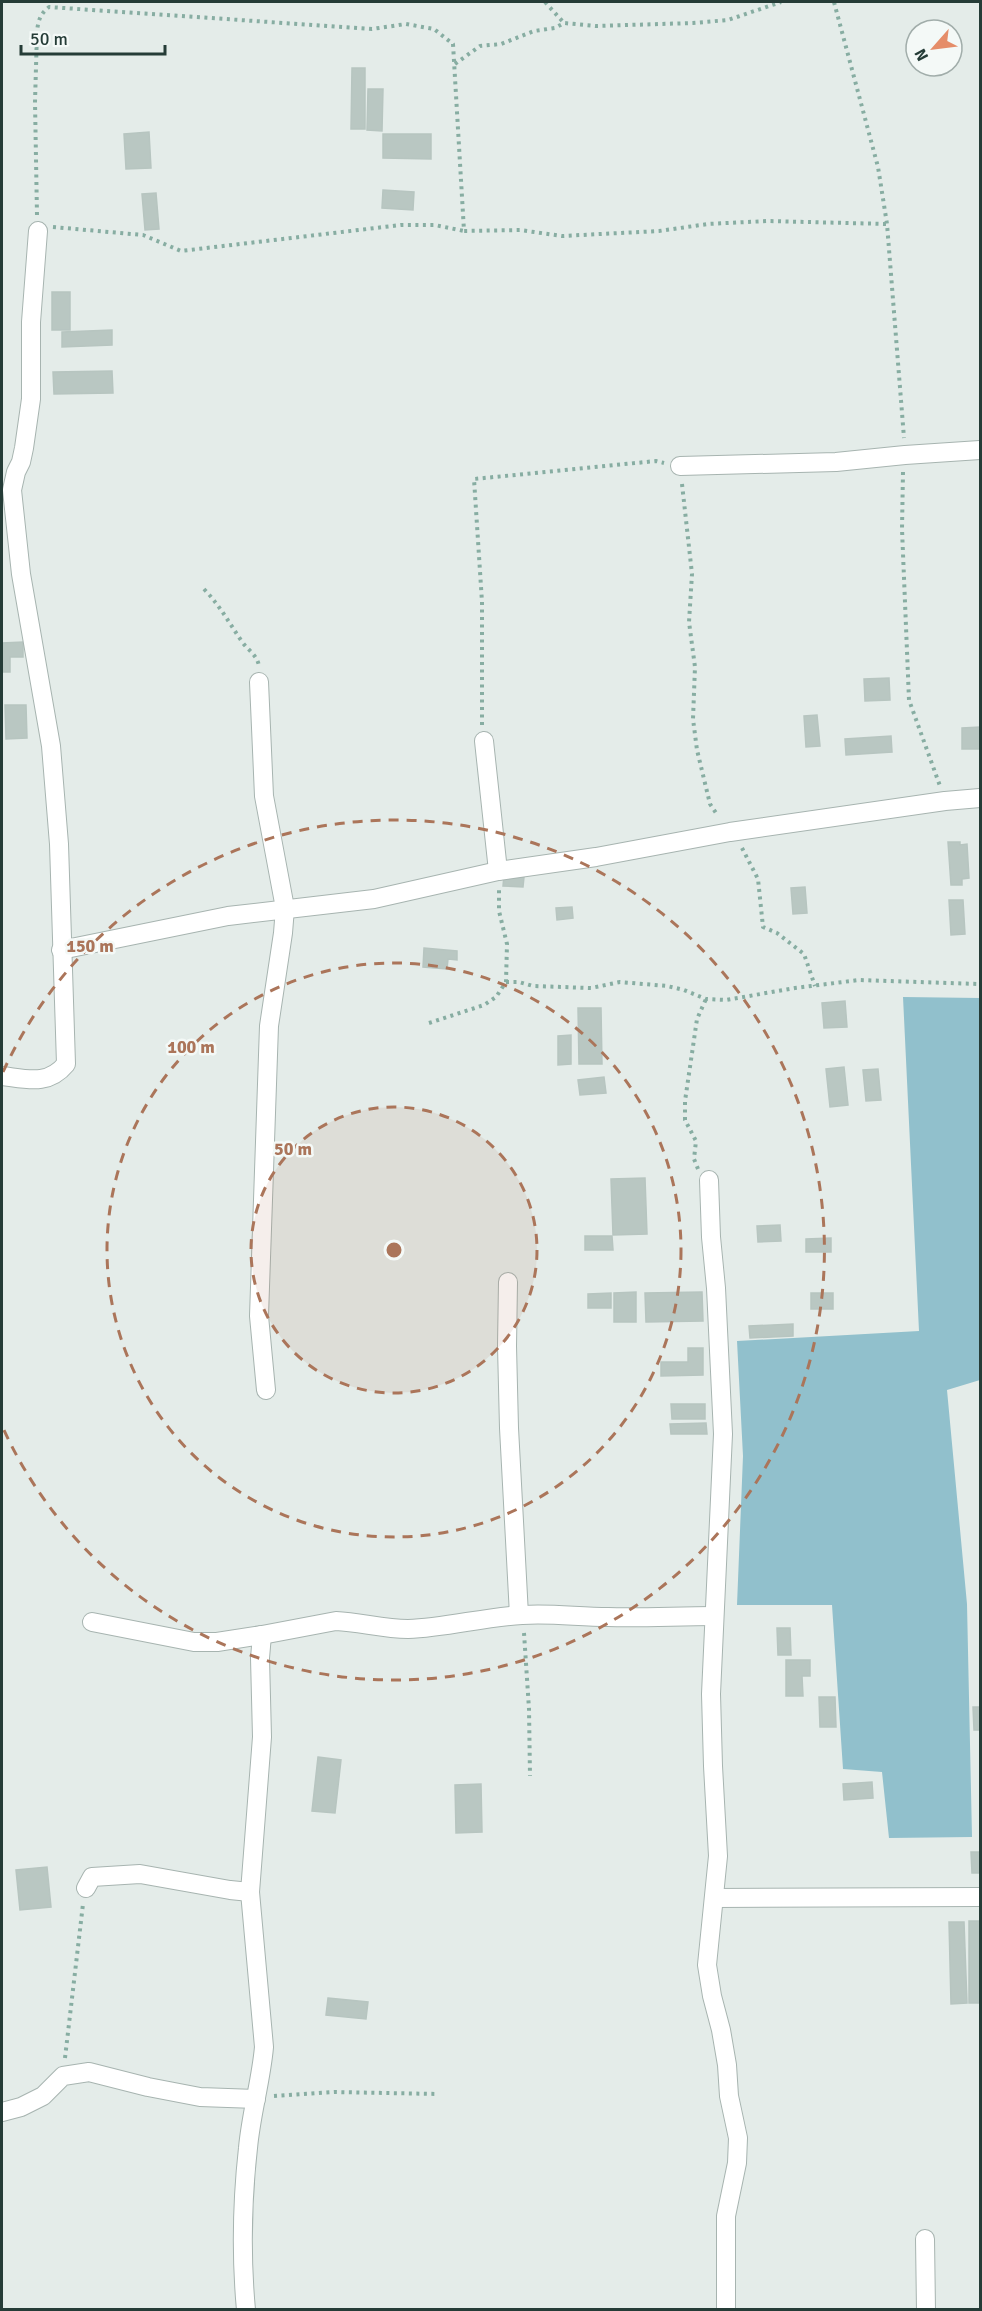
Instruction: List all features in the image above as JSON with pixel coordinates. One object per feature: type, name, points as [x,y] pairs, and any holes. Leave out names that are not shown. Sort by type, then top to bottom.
[{"type":"street","points":[[2,1076],[40,1080],[50,1078],[60,1072],[66,1064],[59,844],[51,746],[16,541],[12,490],[8,473],[21,462],[31,399],[31,322],[38,231]]},
{"type":"street","points":[[680,466],[836,462],[905,454],[981,450]]},
{"type":"street","points":[[259,682],[264,796],[285,908],[268,1038],[259,1316],[266,1390]]},
{"type":"street","points":[[484,741],[498,871]]},
{"type":"street","points":[[61,950],[217,918],[374,899],[498,871],[596,857],[730,832],[945,801],[981,798]]},
{"type":"street","points":[[710,1180],[711,1237],[716,1288],[723,1434],[711,1694],[712,1766],[718,1856],[707,1965],[721,2030],[729,2096],[738,2138],[737,2163],[726,2216],[726,2310]]},
{"type":"street","points":[[508,1282],[509,1428],[519,1615]]},
{"type":"street","points":[[92,1622],[194,1642],[217,1642],[336,1621],[385,1629],[411,1629],[519,1615],[554,1614],[642,1618],[714,1616]]},
{"type":"street","points":[[246,2310],[242,2235],[248,2148],[264,2048],[250,1892],[262,1737],[263,1702],[260,1658],[262,1635]]},
{"type":"street","points":[[86,1888],[92,1877],[140,1874],[250,1892]]},
{"type":"street","points":[[715,1898],[981,1897]]},
{"type":"street","points":[[2,2112],[21,2107],[44,2096],[63,2076],[89,2072],[200,2097],[256,2098]]},
{"type":"street","points":[[925,2239],[926,2310]]},
{"type":"path","points":[[545,2],[564,23]]},
{"type":"path","points":[[454,64],[480,46],[501,44],[534,31],[555,28],[564,23],[596,26],[728,20],[781,2]]},
{"type":"path","points":[[834,2],[878,167],[887,224],[905,454],[902,529],[909,700],[945,801]]},
{"type":"path","points":[[464,231],[453,44],[434,29],[406,24],[372,29],[49,7],[42,13],[37,32],[35,102],[38,231],[54,227],[143,235],[181,251],[401,225],[435,225],[464,231],[520,230],[562,236],[659,231],[708,224],[768,221],[887,224]]},
{"type":"path","points":[[484,741],[481,581],[474,479],[656,461],[680,466],[692,574],[689,622],[696,667],[693,719],[697,750],[710,804],[746,853],[758,879],[763,927],[777,933],[804,954],[815,986]]},
{"type":"path","points":[[204,589],[222,608],[243,644],[255,655],[259,663],[259,682]]},
{"type":"path","points":[[429,1023],[484,1005],[496,997],[506,982],[507,944],[499,911],[498,871]]},
{"type":"path","points":[[506,982],[519,982],[533,986],[591,988],[620,982],[646,984],[684,990],[706,999],[726,1000],[859,980],[981,984]]},
{"type":"path","points":[[706,999],[697,1019],[685,1120],[696,1141],[694,1159],[699,1172],[710,1180]]},
{"type":"path","points":[[519,1615],[524,1632],[530,1776]]},
{"type":"path","points":[[63,2076],[86,1888]]},
{"type":"path","points":[[256,2098],[296,2093],[334,2092],[438,2094]]},
{"type":"water","points":[[903,997],[980,998],[980,1380],[947,1390],[967,1604],[972,1837],[889,1838],[882,1772],[843,1769],[832,1605],[737,1605],[743,1456],[737,1341],[919,1331]]},
{"type":"building","points":[[352,68],[365,68],[365,129],[351,129]]},
{"type":"building","points":[[368,89],[383,89],[382,131],[367,130]]},
{"type":"building","points":[[149,132],[151,168],[126,169],[124,134]]},
{"type":"building","points":[[383,134],[431,134],[431,159],[383,158]]},
{"type":"building","points":[[383,190],[414,192],[413,210],[382,208]]},
{"type":"building","points":[[156,193],[159,229],[145,230],[142,194]]},
{"type":"building","points":[[52,292],[70,292],[70,330],[52,330]]},
{"type":"building","points":[[112,330],[112,345],[62,347],[62,332]]},
{"type":"building","points":[[112,371],[113,393],[54,394],[53,372]]},
{"type":"building","points":[[23,642],[23,657],[10,657],[10,672],[2,672],[2,643]]},
{"type":"building","points":[[889,678],[890,700],[865,701],[864,679]]},
{"type":"building","points":[[5,705],[26,705],[27,738],[6,739]]},
{"type":"building","points":[[817,715],[820,746],[806,747],[804,716]]},
{"type":"building","points":[[980,727],[980,749],[962,749],[962,728]]},
{"type":"building","points":[[891,736],[892,752],[846,755],[845,739]]},
{"type":"building","points":[[948,842],[967,844],[969,878],[962,879],[962,885],[951,885]]},
{"type":"building","points":[[504,875],[524,877],[523,887],[503,886]]},
{"type":"building","points":[[805,887],[807,913],[793,914],[791,888]]},
{"type":"building","points":[[949,900],[963,900],[965,934],[951,935]]},
{"type":"building","points":[[572,907],[573,918],[557,920],[556,908]]},
{"type":"building","points":[[424,948],[457,951],[457,960],[448,959],[447,969],[423,967]]},
{"type":"building","points":[[845,1001],[847,1027],[824,1028],[822,1003]]},
{"type":"building","points":[[578,1008],[601,1008],[602,1064],[579,1064]]},
{"type":"building","points":[[571,1035],[571,1064],[558,1065],[558,1036]]},
{"type":"building","points":[[844,1067],[848,1105],[830,1107],[826,1069]]},
{"type":"building","points":[[878,1069],[881,1100],[866,1101],[863,1070]]},
{"type":"building","points":[[604,1077],[606,1093],[580,1095],[578,1080]]},
{"type":"building","points":[[645,1178],[647,1234],[613,1235],[611,1179]]},
{"type":"building","points":[[780,1225],[781,1241],[758,1242],[757,1226]]},
{"type":"building","points":[[585,1236],[612,1236],[613,1250],[585,1250]]},
{"type":"building","points":[[831,1238],[831,1252],[806,1252],[806,1239]]},
{"type":"building","points":[[636,1292],[636,1322],[614,1322],[614,1293]]},
{"type":"building","points":[[702,1292],[703,1321],[646,1322],[645,1293]]},
{"type":"building","points":[[611,1293],[611,1308],[588,1308],[588,1294]]},
{"type":"building","points":[[811,1293],[833,1293],[833,1309],[811,1309]]},
{"type":"building","points":[[793,1324],[793,1336],[750,1338],[749,1326]]},
{"type":"building","points":[[688,1348],[703,1348],[703,1375],[661,1376],[661,1362],[688,1362]]},
{"type":"building","points":[[671,1404],[705,1404],[705,1419],[672,1419]]},
{"type":"building","points":[[706,1423],[707,1434],[671,1434],[670,1424]]},
{"type":"building","points":[[777,1628],[790,1628],[791,1655],[778,1655]]},
{"type":"building","points":[[786,1660],[810,1660],[810,1676],[802,1676],[803,1696],[786,1696]]},
{"type":"building","points":[[819,1697],[835,1697],[836,1727],[820,1727]]},
{"type":"building","points":[[973,1707],[980,1707],[980,1730],[974,1730]]},
{"type":"building","points":[[318,1757],[341,1760],[335,1813],[312,1811]]},
{"type":"building","points":[[872,1782],[873,1798],[844,1800],[843,1784]]},
{"type":"building","points":[[481,1784],[482,1832],[456,1833],[455,1785]]},
{"type":"building","points":[[971,1852],[980,1852],[980,1873],[972,1873]]},
{"type":"building","points":[[47,1867],[51,1907],[20,1910],[16,1870]]},
{"type":"building","points":[[969,1921],[980,1921],[980,2003],[969,2003]]},
{"type":"building","points":[[949,1922],[964,1922],[967,2003],[951,2004]]},
{"type":"building","points":[[328,1998],[368,2002],[366,2019],[326,2015]]}]
